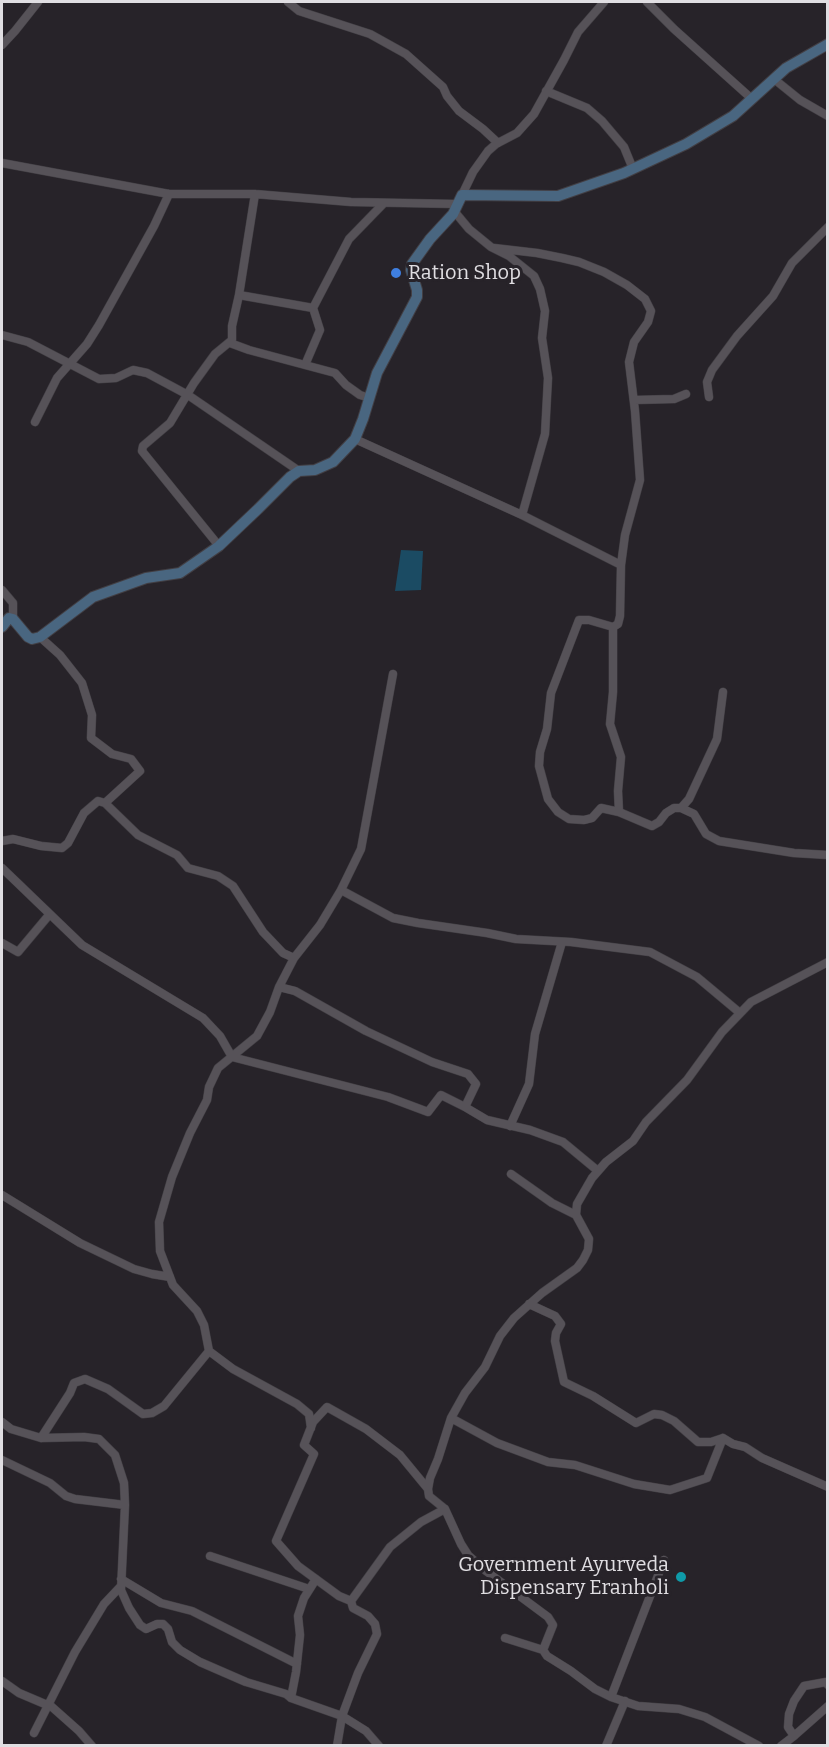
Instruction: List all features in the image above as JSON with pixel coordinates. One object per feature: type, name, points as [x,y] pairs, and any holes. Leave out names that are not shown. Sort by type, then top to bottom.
[{"type":"main road","points":[[2,627],[9,618],[13,619],[28,637],[32,639],[40,637],[93,597],[146,578],[180,573],[219,546],[290,477],[299,471],[315,470],[333,462],[355,439],[377,373],[417,297],[411,270],[412,264],[458,203],[558,196],[633,169],[686,144],[733,116],[786,68],[828,45]]},
{"type":"street","points":[[2,45],[38,2]]},
{"type":"street","points":[[288,2],[299,11],[370,34],[406,54],[443,87],[459,111],[498,143]]},
{"type":"street","points":[[522,515],[545,434],[548,378],[542,338],[545,311],[540,289],[534,276],[510,256],[494,248],[469,230],[458,203],[472,172],[480,162],[498,143],[517,133],[534,114],[578,32],[604,2]]},
{"type":"street","points":[[647,2],[752,99]]},
{"type":"street","points":[[774,79],[800,100],[828,116]]},
{"type":"street","points":[[546,91],[587,108],[602,121],[624,147],[633,169]]},
{"type":"street","points":[[2,163],[169,194],[255,194],[351,202],[458,203]]},
{"type":"street","points":[[35,422],[57,378],[71,364],[99,325],[154,226],[169,194]]},
{"type":"street","points":[[219,546],[142,451],[143,446],[170,423],[215,354],[230,343],[233,337],[232,326],[255,194]]},
{"type":"street","points":[[305,365],[320,330],[313,308],[349,239],[384,203]]},
{"type":"street","points":[[709,397],[707,382],[712,370],[737,336],[773,296],[792,263],[828,227]]},
{"type":"street","points":[[494,248],[537,253],[579,262],[627,285],[645,299],[651,311],[648,322],[634,342],[629,362],[640,480],[625,535],[621,565],[620,620],[613,627],[589,620],[579,620],[577,623],[551,693],[547,729],[540,752],[539,766],[548,799],[558,812],[569,819],[592,818],[601,808],[619,812],[652,826],[674,808],[681,808],[694,814],[706,834],[719,841],[794,853],[828,855]]},
{"type":"street","points":[[239,295],[313,308]]},
{"type":"street","points":[[2,335],[28,342],[99,380],[116,378],[133,370],[147,373],[188,395],[299,471]]},
{"type":"street","points":[[230,343],[335,374],[346,385],[370,398]]},
{"type":"street","points":[[634,400],[674,399],[686,394]]},
{"type":"street","points":[[355,439],[522,515],[621,565]]},
{"type":"street","points":[[2,590],[13,603],[13,619]]},
{"type":"street","points":[[613,627],[613,692],[610,724],[621,757],[619,812]]},
{"type":"street","points":[[40,637],[60,655],[82,682],[92,715],[91,738],[112,754],[131,759],[140,771],[105,803]]},
{"type":"street","points":[[311,1428],[309,1414],[297,1404],[233,1370],[209,1351],[204,1324],[197,1311],[173,1285],[160,1251],[159,1222],[172,1177],[190,1132],[207,1100],[209,1087],[218,1068],[256,1036],[270,1012],[279,987],[294,958],[320,925],[341,890],[361,849],[393,674]]},
{"type":"street","points":[[681,808],[689,799],[717,739],[723,692]]},
{"type":"street","points":[[2,841],[13,839],[41,846],[62,848],[68,843],[84,813],[98,801],[105,803],[138,835],[177,855],[188,868],[218,876],[233,886],[263,932],[283,953],[294,958]]},
{"type":"street","points":[[2,868],[82,945],[203,1018],[220,1036],[232,1057],[388,1096],[428,1112],[441,1095],[487,1120],[530,1130],[563,1142],[598,1171]]},
{"type":"street","points":[[341,890],[393,918],[516,939],[571,942],[650,952],[697,977],[740,1013]]},
{"type":"street","points":[[2,943],[18,952],[49,915]]},
{"type":"street","points":[[510,1126],[530,1084],[535,1034],[562,942]]},
{"type":"street","points":[[543,1650],[553,1625],[548,1617],[468,1555],[445,1509],[429,1496],[430,1478],[451,1418],[465,1393],[485,1367],[500,1336],[514,1318],[542,1293],[577,1268],[583,1260],[588,1250],[589,1239],[576,1215],[577,1204],[592,1178],[606,1162],[633,1141],[646,1122],[687,1080],[722,1032],[751,1002],[828,962]]},
{"type":"street","points":[[279,987],[295,991],[366,1031],[432,1062],[468,1074],[476,1084],[465,1107]]},
{"type":"street","points":[[511,1174],[552,1203],[576,1215]]},
{"type":"street","points":[[2,1195],[80,1243],[134,1269],[152,1275],[170,1277]]},
{"type":"street","points":[[529,1304],[555,1316],[561,1324],[555,1341],[564,1382],[593,1396],[636,1423],[654,1414],[662,1415],[674,1421],[698,1442],[711,1442],[723,1438],[770,1462],[828,1487]]},
{"type":"street","points":[[41,1438],[74,1383],[85,1379],[108,1389],[142,1414],[152,1413],[164,1406],[209,1351]]},
{"type":"street","points":[[337,1746],[342,1716],[376,1634],[375,1624],[368,1616],[353,1608],[351,1602],[298,1566],[276,1541],[314,1454],[304,1445],[313,1422],[327,1407],[366,1430],[400,1455],[428,1489]]},
{"type":"street","points":[[451,1418],[497,1443],[548,1462],[575,1465],[634,1484],[670,1490],[707,1478],[723,1438]]},
{"type":"street","points":[[2,1422],[11,1429],[41,1438],[99,1438],[115,1455],[124,1483],[121,1582],[126,1603],[140,1625],[146,1629],[163,1624],[168,1629],[172,1642],[180,1650],[200,1662],[246,1682],[286,1694],[291,1698],[342,1716],[366,1731],[379,1746]]},
{"type":"street","points":[[2,1460],[75,1499],[125,1505]]},
{"type":"street","points":[[351,1602],[390,1547],[421,1522],[445,1509]]},
{"type":"street","points":[[210,1556],[309,1589]]},
{"type":"street","points":[[611,1697],[664,1560]]},
{"type":"street","points":[[291,1698],[300,1635],[298,1616],[304,1598],[316,1579]]},
{"type":"street","points":[[121,1582],[161,1603],[192,1611],[297,1664]]},
{"type":"street","points":[[34,1733],[75,1652],[104,1604],[121,1582]]},
{"type":"street","points":[[505,1638],[543,1650],[559,1665],[611,1697],[638,1706],[679,1709],[705,1717],[759,1746]]},
{"type":"street","points":[[2,1681],[20,1693],[48,1705],[80,1731],[92,1746]]},
{"type":"street","points":[[794,1736],[788,1727],[789,1714],[794,1701],[804,1686],[826,1682],[828,1684]]},
{"type":"street","points":[[606,1746],[625,1701]]},
{"type":"street","points":[[780,1746],[828,1706]]},
{"type":"water","points":[[401,550],[423,551],[421,590],[395,591]]},
{"type":"place","name":"Ration Shop","points":[[396,273]]},
{"type":"place","name":"Government Ayurveda Dispensary Eranholi","points":[[681,1577]]}]
